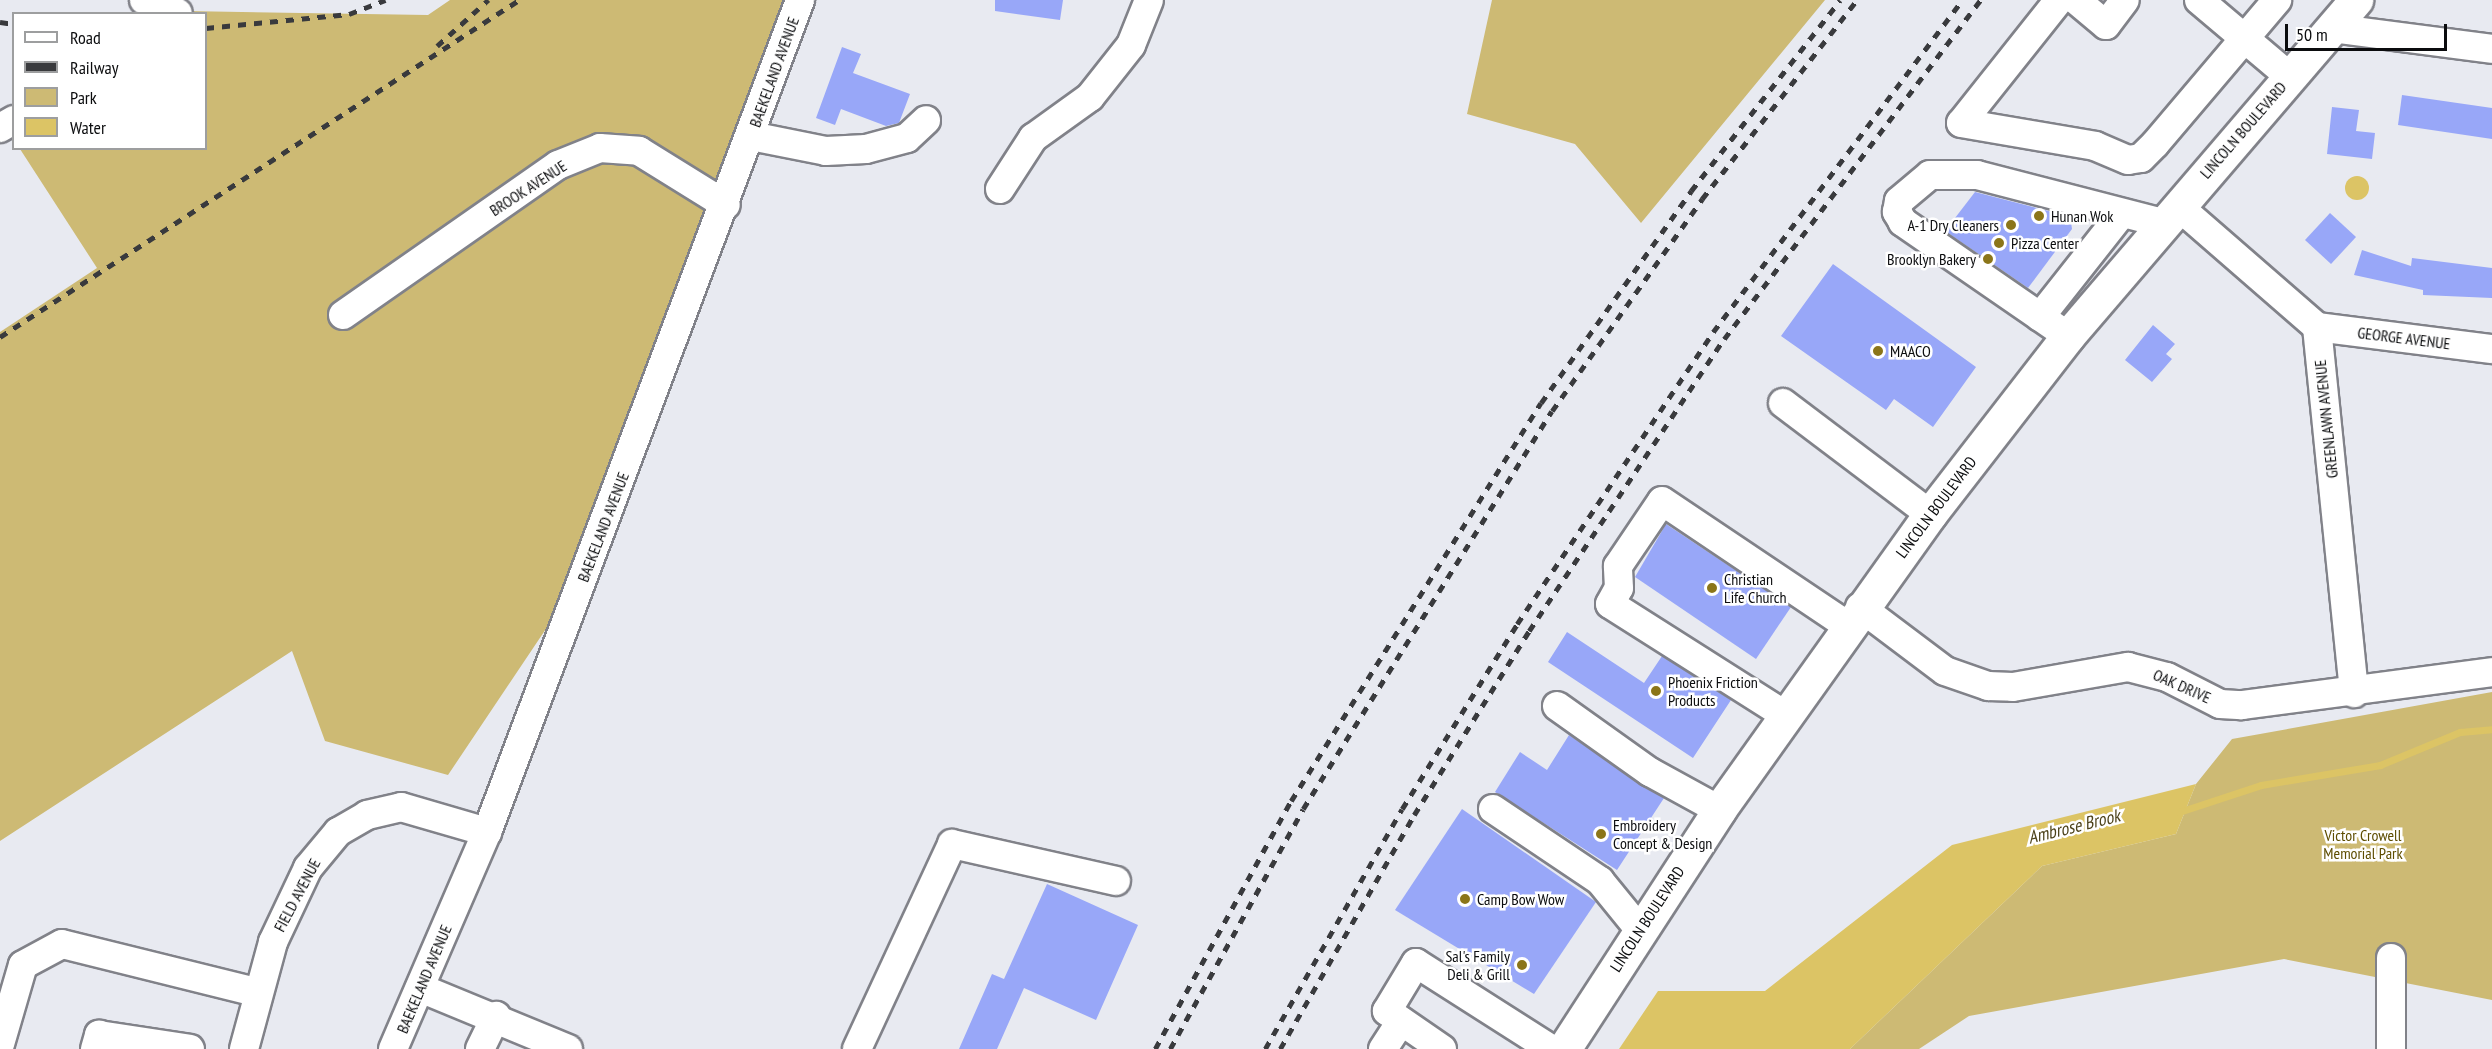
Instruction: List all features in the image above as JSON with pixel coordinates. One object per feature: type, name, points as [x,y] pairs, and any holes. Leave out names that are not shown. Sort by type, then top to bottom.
[{"type":"main road","name":"LINCOLN BOULEVARD","points":[[1564,1049],[1719,810],[1854,617],[1930,514],[2068,336],[2356,0]]},
{"type":"street","points":[[144,0],[175,12]]},
{"type":"street","points":[[180,12],[200,0]]},
{"type":"street","name":"BAEKELAND AVENUE","points":[[393,1049],[488,832],[726,205],[800,0]]},
{"type":"street","points":[[1000,189],[1033,138],[1090,97],[1131,45],[1149,0]]},
{"type":"street","points":[[2059,0],[1961,123],[2095,146],[2128,160],[2141,158],[2277,0]]},
{"type":"street","points":[[2076,0],[2106,25],[2125,0]]},
{"type":"street","points":[[2199,0],[2289,76]]},
{"type":"street","points":[[2331,28],[2492,49]]},
{"type":"street","points":[[751,136],[826,151],[866,149],[907,138],[926,120]]},
{"type":"street","name":"BROOK AVENUE","points":[[343,315],[558,165],[600,148],[639,151],[726,205]]},
{"type":"street","points":[[2068,336],[1903,222],[1897,212],[1899,201],[1930,175],[1977,175],[2122,213],[2170,215],[2317,327]]},
{"type":"street","points":[[2040,317],[2122,213]]},
{"type":"street","name":"GEORGE AVENUE","points":[[2317,327],[2492,349]]},
{"type":"street","name":"GREENLAWN AVENUE","points":[[2317,327],[2354,693]]},
{"type":"street","points":[[1783,404],[1930,514]]},
{"type":"street","name":"OAK DRIVE","points":[[1785,715],[1610,604],[1619,588],[1618,566],[1662,501],[1793,590],[1854,617],[1945,670],[1988,686],[2013,687],[2128,667],[2167,677],[2220,704],[2354,693],[2492,672]]},
{"type":"street","points":[[1557,706],[1650,772],[1719,810]]},
{"type":"street","name":"FIELD AVENUE","points":[[244,1049],[256,992],[308,868],[353,820],[401,807],[488,832]]},
{"type":"street","points":[[1493,809],[1600,881],[1640,930]]},
{"type":"street","points":[[857,1049],[952,844],[1116,881]]},
{"type":"street","points":[[0,1044],[23,965],[62,944],[256,992]]},
{"type":"street","points":[[2391,958],[2391,1049]]},
{"type":"street","points":[[1442,1049],[1387,1011],[1416,963],[1551,1049]]},
{"type":"street","points":[[420,988],[496,1016],[568,1049]]},
{"type":"street","points":[[480,1049],[496,1016]]},
{"type":"street","points":[[1383,1049],[1401,1021]]},
{"type":"street","points":[[94,1049],[99,1035],[190,1049]]},
{"type":"green space","points":[[450,0],[795,0],[615,526],[448,775],[325,741],[292,651],[0,841],[0,332],[97,268],[21,150],[207,150],[207,12],[183,12],[185,11],[428,15]]},
{"type":"green space","points":[[1492,0],[1825,0],[1641,223],[1575,144],[1467,114]]},
{"type":"green space","name":"Victor Crowell Memorial Park","points":[[2492,692],[2492,1000],[2284,959],[1969,1016],[1919,1049],[1850,1049],[2042,866],[2176,834],[2196,784],[2232,739]]},
{"type":"water","points":[[2357,176],[2365,180],[2369,188],[2365,196],[2357,200],[2349,196],[2345,188],[2349,180]]},
{"type":"water","points":[[2196,784],[2176,834],[2042,866],[1850,1049],[1619,1049],[1658,991],[1765,991],[1952,845]]},
{"type":"building","points":[[995,0],[1063,0],[1060,20],[995,11]]},
{"type":"building","points":[[842,47],[861,54],[853,73],[910,94],[899,123],[886,126],[841,109],[835,125],[816,118]]},
{"type":"building","points":[[2402,95],[2492,108],[2492,139],[2398,125]]},
{"type":"building","points":[[2332,107],[2359,110],[2356,131],[2375,133],[2372,159],[2327,154]]},
{"type":"building","points":[[1975,192],[2060,214],[2071,222],[2072,229],[2028,288],[1945,231]]},
{"type":"building","points":[[2330,213],[2356,237],[2331,264],[2305,240]]},
{"type":"building","points":[[2362,250],[2411,266],[2412,258],[2492,268],[2492,298],[2423,295],[2423,290],[2354,275]]},
{"type":"building","name":"MAACO","points":[[1833,264],[1976,367],[1933,427],[1894,399],[1886,410],[1781,336]]},
{"type":"building","points":[[2153,325],[2175,344],[2166,354],[2172,359],[2152,382],[2125,360]]},
{"type":"building","name":"Christian Life Church","points":[[1666,524],[1791,607],[1756,659],[1635,577]]},
{"type":"building","name":"Phoenix Friction Products","points":[[1567,632],[1644,683],[1662,656],[1731,700],[1693,758],[1548,662]]},
{"type":"building","name":"Embroidery Concept & Design","points":[[1569,735],[1664,798],[1617,870],[1495,792],[1520,752],[1547,770]]},
{"type":"building","name":"Camp Bow Wow","points":[[1462,809],[1596,902],[1534,994],[1395,910]]},
{"type":"building","points":[[1047,884],[1138,925],[1096,1020],[1024,988],[997,1049],[959,1049],[992,974],[1004,979]]},
{"type":"waterway","name":"Ambrose Brook","points":[[2179,812],[2261,785],[2380,765],[2460,732],[2492,729]]},
{"type":"railway","points":[[207,28],[349,14],[385,0]]},
{"type":"railway","points":[[437,46],[488,0]]},
{"type":"railway","points":[[0,337],[519,0]]},
{"type":"railway","points":[[1155,1049],[1291,801],[1541,403],[1691,191],[1840,0]]},
{"type":"railway","points":[[1170,1049],[1303,809],[1552,411],[1702,199],[1857,0]]},
{"type":"railway","points":[[1265,1049],[1402,809],[1517,624],[1713,332],[1962,0]]},
{"type":"railway","points":[[1280,1049],[1414,815],[1529,631],[1724,339],[1980,0]]},
{"type":"railway","points":[[0,22],[12,24]]},
{"type":"place","name":"Hunan Wok","points":[[2039,216]]},
{"type":"place","name":"A-1 Dry Cleaners","points":[[2011,225]]},
{"type":"place","name":"Pizza Center","points":[[1999,243]]},
{"type":"place","name":"Brooklyn Bakery","points":[[1988,259]]},
{"type":"place","name":"MAACO","points":[[1878,351]]},
{"type":"place","name":"Christian Life Church","points":[[1712,588]]},
{"type":"place","name":"Phoenix Friction Products","points":[[1656,691]]},
{"type":"place","name":"Embroidery Concept & Design","points":[[1601,834]]},
{"type":"place","name":"Camp Bow Wow","points":[[1465,899]]},
{"type":"place","name":"Sal's Family Deli & Grill","points":[[1522,965]]}]
